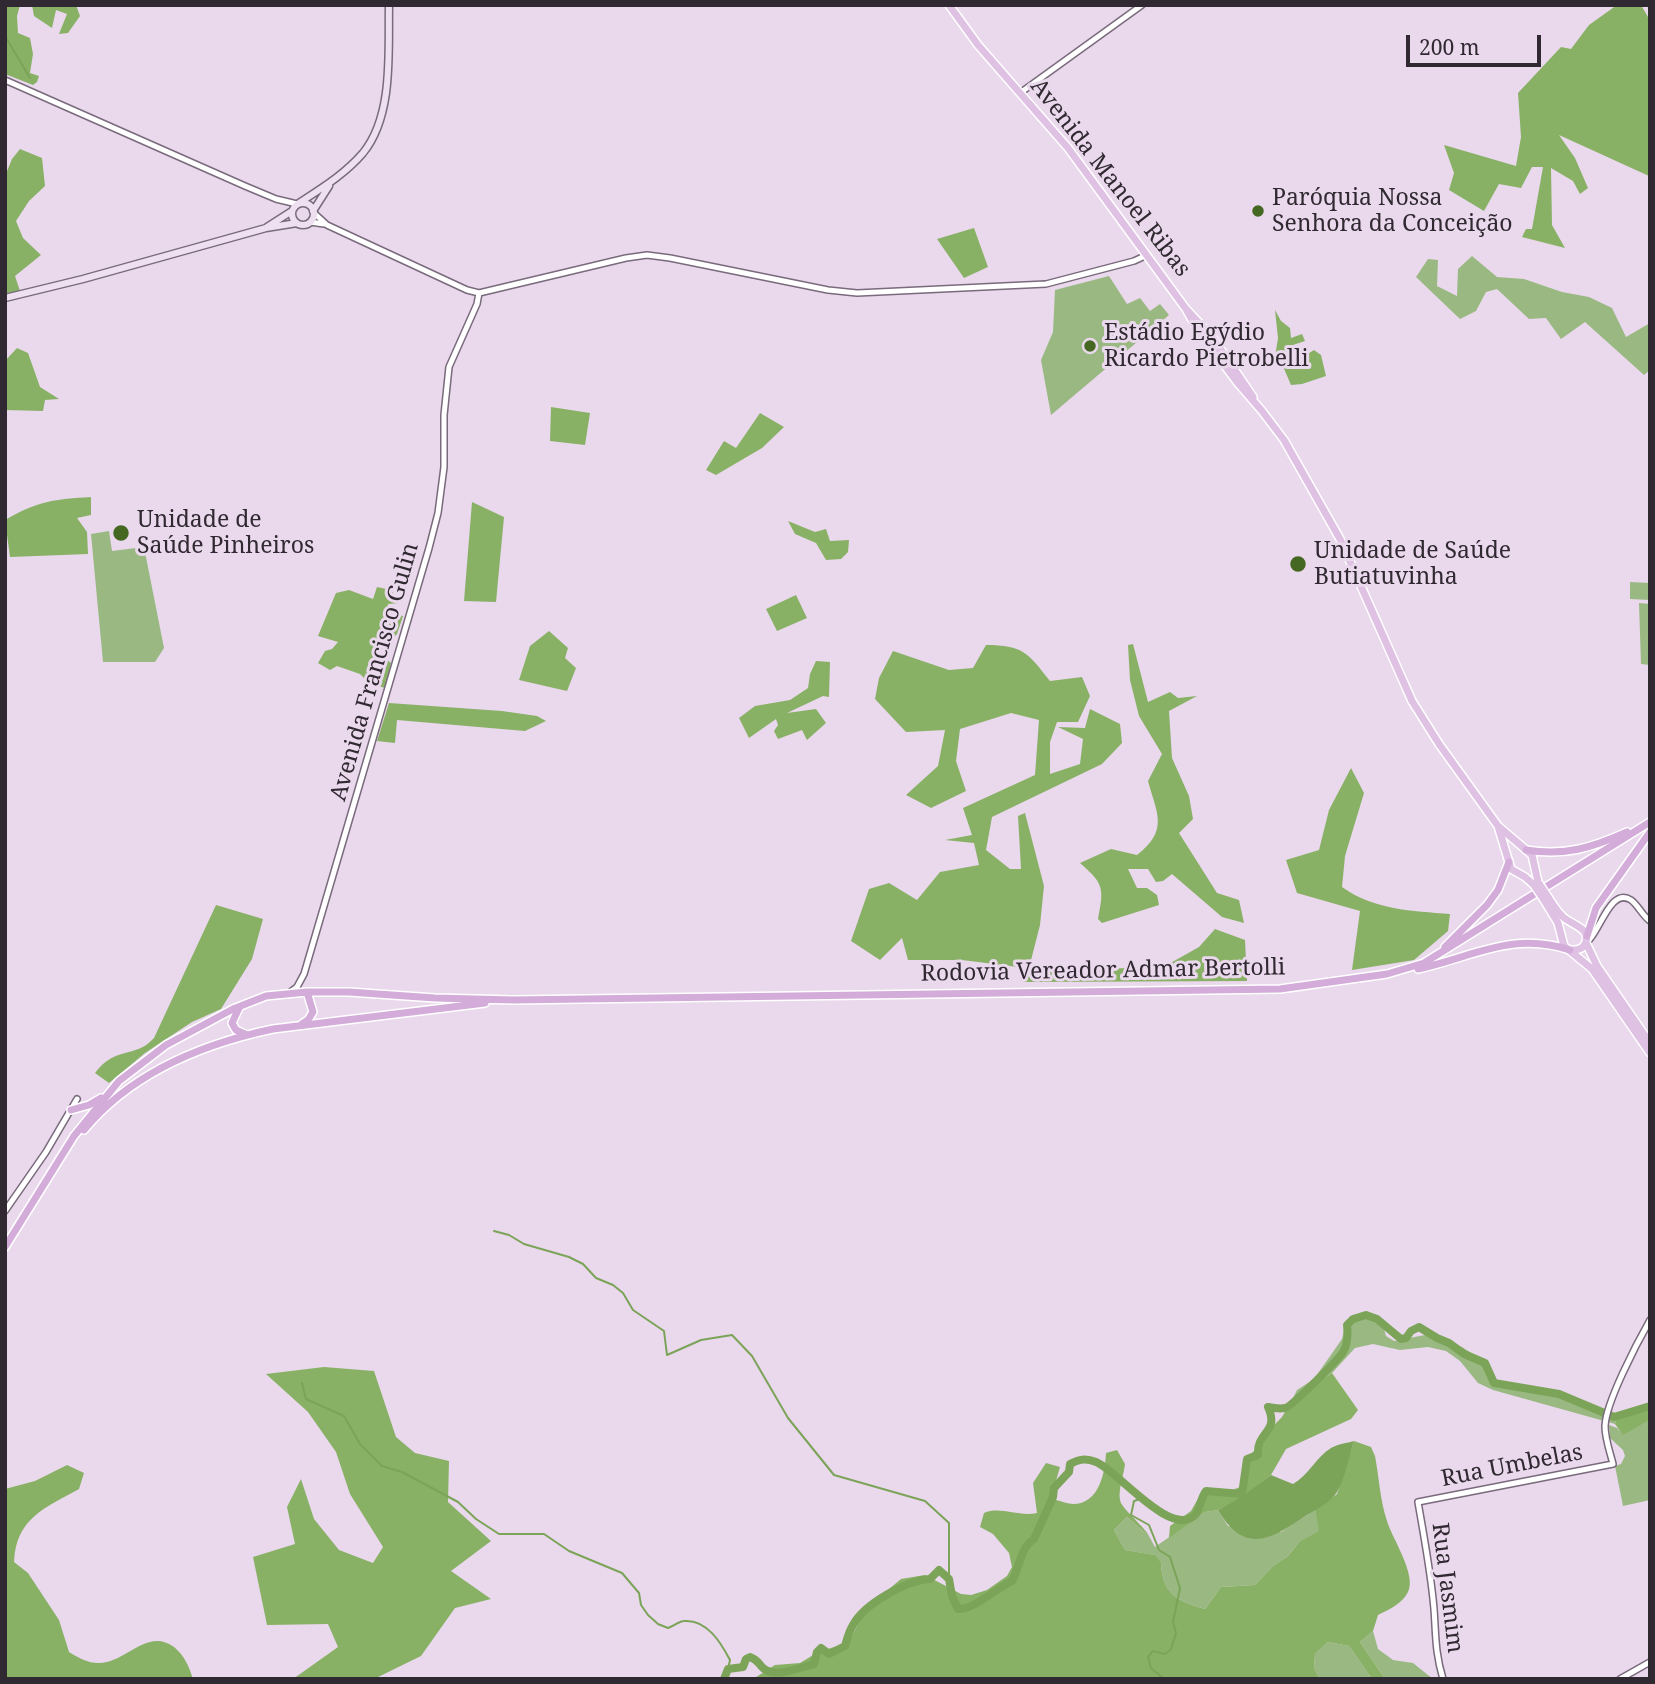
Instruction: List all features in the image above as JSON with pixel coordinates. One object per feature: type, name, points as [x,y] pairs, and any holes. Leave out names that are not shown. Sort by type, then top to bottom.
[{"type":"highway","points":[[1526,850],[1558,854],[1573,851],[1650,822]]},
{"type":"highway","name":"Rodovia Vereador Admar Bertolli","points":[[5,1247],[74,1136],[107,1094],[128,1073],[157,1051],[242,1005],[266,996],[349,992],[514,1000],[1264,990],[1399,972],[1430,960],[1650,822]]},
{"type":"highway","points":[[1586,939],[1596,908],[1650,832]]},
{"type":"highway","points":[[1430,960],[1468,927],[1487,905],[1498,890],[1509,862]]},
{"type":"highway","points":[[1399,972],[1426,968],[1475,952],[1529,942],[1570,950]]},
{"type":"highway","points":[[298,1026],[308,1020],[313,1012],[307,992]]},
{"type":"highway","name":"Rodovia Vereador Admar Bertolli","points":[[61,1158],[96,1116],[131,1085],[184,1056],[247,1035],[298,1026],[514,1000]]},
{"type":"highway","points":[[242,1005],[232,1023],[236,1030],[247,1035]]},
{"type":"highway","points":[[71,1110],[85,1107],[107,1094]]},
{"type":"highway","points":[[77,1098],[85,1107]]},
{"type":"main road","points":[[266,228],[331,183],[362,154],[375,136],[382,116],[389,5]]},
{"type":"main road","name":"Avenida Manoel Ribas","points":[[949,5],[973,39],[1068,148],[1242,390],[1258,405]]},
{"type":"main road","points":[[5,298],[266,228],[310,222],[331,183]]},
{"type":"main road","points":[[295,207],[306,203],[313,212]]},
{"type":"main road","points":[[295,207],[293,218],[297,223]]},
{"type":"main road","name":"Avenida Manoel Ribas","points":[[1186,309],[1208,331],[1284,440],[1337,534],[1412,701],[1497,826],[1509,862]]},
{"type":"main road","points":[[1219,358],[1232,372],[1238,373]]},
{"type":"main road","name":"Avenida Manoel Ribas","points":[[1497,826],[1526,850]]},
{"type":"main road","points":[[1536,884],[1532,855],[1526,850],[1514,852],[1509,862],[1511,869],[1536,884],[1556,913],[1564,946],[1597,975],[1650,1053]]},
{"type":"main road","points":[[1521,874],[1529,872],[1534,865]]},
{"type":"main road","points":[[1556,913],[1583,929],[1597,966],[1650,1043]]},
{"type":"main road","points":[[1562,934],[1566,928],[1573,925]]},
{"type":"main road","points":[[1570,950],[1581,948],[1586,939]]},
{"type":"street","points":[[1020,93],[1142,5]]},
{"type":"street","points":[[5,80],[295,207]]},
{"type":"street","points":[[313,212],[327,225]]},
{"type":"street","points":[[310,222],[327,225],[467,290],[479,293],[640,255],[670,258],[828,290],[872,293],[1046,284],[1134,261],[1147,255]]},
{"type":"street","name":"Avenida Francisco Gulin","points":[[289,993],[304,974],[434,530],[445,457],[447,374],[473,302],[479,293]]},
{"type":"street","points":[[1586,939],[1596,930],[1609,907],[1621,898],[1631,900],[1650,921]]},
{"type":"street","name":"Avenida Francisco Gulin","points":[[304,974],[307,992]]},
{"type":"street","points":[[5,1211],[46,1152],[77,1098]]},
{"type":"street","name":"Rua Umbelas","points":[[1418,1502],[1613,1464],[1605,1429],[1609,1410],[1650,1320]]},
{"type":"street","name":"Rua Jasmim","points":[[1418,1502],[1429,1565],[1435,1650],[1443,1679]]},
{"type":"street","points":[[1620,1679],[1650,1662]]},
{"type":"shaded area","points":[[5,5],[20,5],[17,16],[18,33],[30,38],[33,54],[30,73],[39,76],[33,85],[5,74]]},
{"type":"shaded area","points":[[32,5],[76,5],[80,16],[68,33],[59,34],[67,14],[56,10],[52,28],[34,16]]},
{"type":"shaded area","points":[[1617,5],[1641,5],[1648,17],[1650,174],[1649,176],[1559,135],[1575,158],[1588,188],[1580,194],[1573,181],[1551,168],[1552,225],[1565,248],[1522,237],[1526,229],[1532,229],[1543,167],[1532,167],[1521,188],[1499,184],[1484,211],[1449,190],[1454,173],[1444,145],[1516,166],[1521,137],[1518,93],[1561,47],[1571,49],[1589,25]]},
{"type":"shaded area","points":[[20,149],[42,158],[45,186],[29,201],[16,221],[23,238],[41,255],[15,276],[20,291],[5,295],[5,176],[12,159]]},
{"type":"shaded area","points":[[974,228],[988,267],[964,278],[937,239]]},
{"type":"shaded area","points":[[1472,256],[1497,277],[1524,279],[1562,292],[1589,297],[1612,308],[1626,337],[1650,323],[1650,370],[1644,375],[1585,322],[1561,339],[1546,318],[1529,319],[1497,289],[1486,292],[1476,311],[1460,319],[1416,277],[1428,259],[1438,260],[1437,286],[1457,296],[1458,269]]},
{"type":"shaded area","name":"Estádio Egýdio Ricardo Pietrobelli","points":[[1109,276],[1127,304],[1140,298],[1150,311],[1160,304],[1169,315],[1051,415],[1041,360],[1053,332],[1055,290]]},
{"type":"shaded area","points":[[1275,310],[1281,321],[1290,328],[1291,338],[1302,334],[1305,341],[1293,345],[1291,354],[1275,357],[1278,338]]},
{"type":"shaded area","points":[[17,348],[28,353],[40,387],[59,399],[45,400],[43,411],[5,410],[5,361]]},
{"type":"shaded area","points":[[1314,350],[1321,355],[1326,376],[1291,385],[1282,364],[1298,360]]},
{"type":"shaded area","points":[[551,407],[590,413],[585,445],[550,441]]},
{"type":"shaded area","points":[[760,413],[784,427],[762,448],[716,475],[706,470],[724,441],[736,448]]},
{"type":"shaded area","points":[[91,497],[91,515],[77,518],[87,532],[88,554],[10,557],[5,520],[46,502]]},
{"type":"shaded area","points":[[472,502],[504,517],[496,602],[464,601]]},
{"type":"shaded area","points":[[788,521],[815,532],[826,529],[830,541],[849,540],[848,552],[841,559],[826,560],[816,543],[795,534]]},
{"type":"shaded area","points":[[109,531],[112,551],[144,547],[164,648],[155,662],[103,662],[91,534]]},
{"type":"shaded area","points":[[1630,582],[1650,583],[1650,600],[1630,599]]},
{"type":"shaded area","points":[[377,587],[391,590],[399,603],[388,604],[387,612],[403,616],[397,634],[378,653],[391,663],[385,688],[369,683],[360,674],[337,666],[330,670],[318,663],[325,651],[332,649],[338,642],[318,636],[336,593],[349,590],[373,599]]},
{"type":"shaded area","points":[[796,595],[807,618],[777,631],[766,609]]},
{"type":"shaded area","points":[[1639,603],[1650,604],[1650,665],[1641,664]]},
{"type":"shaded area","points":[[549,631],[568,648],[565,658],[576,668],[567,691],[519,680],[530,646]]},
{"type":"shaded area","points":[[1133,644],[1148,702],[1170,692],[1178,698],[1197,696],[1169,711],[1172,758],[1189,796],[1193,819],[1179,833],[1217,893],[1239,900],[1244,923],[1222,917],[1172,874],[1163,881],[1156,882],[1148,869],[1128,869],[1137,888],[1147,888],[1157,895],[1159,905],[1102,923],[1098,919],[1100,887],[1094,876],[1080,863],[1111,849],[1137,855],[1147,846],[1157,829],[1157,812],[1148,781],[1162,754],[1139,716],[1130,680],[1128,645]]},
{"type":"shaded area","points":[[986,645],[1009,647],[1024,652],[1050,681],[1082,677],[1090,696],[1078,722],[1057,722],[1050,742],[1050,774],[1080,764],[1083,739],[1058,727],[1085,728],[1090,709],[1120,724],[1122,743],[1102,764],[992,817],[986,850],[1010,869],[1021,869],[1018,816],[1025,813],[1044,886],[1040,925],[1029,968],[1067,972],[1167,965],[1199,947],[1215,929],[1245,940],[1247,981],[1024,982],[1018,967],[962,960],[908,960],[902,938],[880,960],[851,941],[869,889],[889,883],[917,900],[940,872],[979,865],[974,843],[945,840],[972,835],[963,808],[1035,775],[1039,720],[1011,713],[960,729],[956,761],[966,791],[931,808],[906,795],[938,766],[945,730],[906,732],[875,699],[879,678],[893,651],[949,670],[973,668]]},
{"type":"shaded area","points":[[816,661],[830,662],[829,697],[823,696],[787,713],[816,709],[826,723],[807,740],[802,730],[778,739],[774,731],[778,725],[776,719],[749,738],[739,718],[755,706],[790,700],[808,688]]},
{"type":"shaded area","points":[[389,703],[502,711],[537,716],[546,721],[525,731],[397,720],[395,743],[377,741]]},
{"type":"shaded area","points":[[1351,768],[1364,793],[1345,856],[1342,887],[1380,905],[1450,914],[1448,931],[1414,960],[1352,970],[1360,911],[1297,893],[1286,860],[1319,850],[1329,810]]},
{"type":"shaded area","points":[[216,905],[263,919],[252,959],[221,1009],[192,1022],[145,1053],[109,1083],[95,1073],[110,1059],[140,1048],[154,1038]]},
{"type":"shaded area","points":[[1367,1313],[1381,1318],[1386,1336],[1394,1341],[1425,1335],[1462,1347],[1482,1360],[1489,1375],[1497,1381],[1560,1396],[1610,1415],[1617,1414],[1615,1424],[1493,1390],[1478,1383],[1460,1361],[1446,1351],[1428,1347],[1400,1350],[1373,1344],[1355,1348],[1332,1373],[1293,1398],[1297,1390],[1314,1379],[1342,1339],[1346,1323],[1353,1316]]},
{"type":"shaded area","points":[[324,1367],[374,1371],[396,1437],[415,1453],[449,1461],[448,1502],[491,1541],[451,1571],[491,1599],[455,1608],[421,1656],[374,1679],[293,1679],[338,1647],[328,1624],[267,1625],[253,1557],[295,1544],[287,1507],[301,1479],[314,1519],[339,1550],[373,1563],[383,1547],[350,1494],[336,1452],[308,1412],[266,1374]]},
{"type":"shaded area","points":[[1332,1373],[1358,1410],[1351,1419],[1286,1449],[1271,1475],[1245,1495],[1218,1510],[1205,1512],[1169,1538],[1170,1526],[1191,1511],[1203,1490],[1227,1492],[1240,1487],[1244,1479],[1244,1459],[1263,1444],[1270,1429],[1282,1417],[1293,1398]]},
{"type":"shaded area","points":[[1650,1405],[1650,1420],[1623,1435],[1615,1424],[1617,1414]]},
{"type":"shaded area","points":[[1650,1420],[1650,1500],[1623,1506],[1615,1466],[1621,1464],[1625,1456],[1623,1450],[1610,1438],[1609,1425],[1623,1434]]},
{"type":"shaded area","points":[[1354,1441],[1371,1447],[1375,1456],[1385,1513],[1409,1576],[1408,1592],[1402,1600],[1378,1615],[1373,1631],[1360,1642],[1385,1679],[1372,1679],[1349,1646],[1328,1642],[1315,1654],[1314,1668],[1320,1679],[753,1679],[775,1665],[800,1663],[818,1652],[844,1644],[852,1636],[866,1608],[901,1579],[925,1575],[961,1594],[971,1595],[987,1590],[1007,1576],[1012,1567],[1009,1553],[993,1534],[980,1527],[984,1513],[1037,1513],[1033,1483],[1046,1463],[1060,1467],[1053,1491],[1056,1500],[1071,1504],[1082,1503],[1095,1493],[1099,1486],[1106,1453],[1117,1450],[1125,1464],[1120,1500],[1149,1536],[1127,1517],[1114,1530],[1125,1550],[1155,1555],[1161,1562],[1164,1582],[1168,1589],[1186,1603],[1205,1609],[1221,1587],[1255,1585],[1273,1566],[1288,1556],[1300,1541],[1319,1531],[1315,1510],[1337,1494]]},
{"type":"shaded area","points":[[1354,1441],[1335,1495],[1282,1531],[1260,1539],[1249,1538],[1238,1534],[1218,1510],[1271,1475],[1293,1484],[1331,1448]]},
{"type":"shaded area","points":[[67,1465],[84,1473],[79,1489],[34,1516],[20,1535],[14,1562],[28,1573],[59,1620],[69,1652],[87,1661],[99,1663],[118,1658],[146,1643],[164,1642],[181,1654],[193,1679],[5,1679],[5,1489],[35,1481]]},
{"type":"shaded area","points":[[1218,1510],[1228,1526],[1281,1532],[1315,1510],[1320,1531],[1300,1541],[1288,1556],[1273,1566],[1255,1585],[1221,1587],[1205,1609],[1186,1603],[1173,1594],[1164,1582],[1161,1562],[1154,1555],[1125,1550],[1114,1530],[1127,1517],[1149,1536],[1155,1547],[1205,1512]]},
{"type":"shaded area","points":[[1373,1631],[1378,1649],[1393,1660],[1413,1663],[1433,1679],[1385,1679],[1360,1642]]},
{"type":"shaded area","points":[[1328,1642],[1349,1646],[1372,1679],[1320,1679],[1314,1668],[1315,1654]]},
{"type":"waterway","points":[[5,36],[30,78]]},
{"type":"waterway","points":[[494,1231],[509,1235],[524,1244],[569,1257],[583,1264],[596,1278],[613,1285],[623,1293],[633,1310],[664,1331],[667,1355],[701,1340],[732,1335],[752,1356],[788,1418],[834,1475],[925,1501],[949,1523],[949,1579]]},
{"type":"waterway","points":[[724,1679],[728,1669],[743,1667],[746,1659],[750,1657],[763,1668],[774,1672],[814,1664],[821,1648],[829,1654],[845,1646],[850,1630],[866,1609],[876,1601],[898,1588],[930,1579],[939,1570],[949,1579],[958,1609],[964,1609],[985,1598],[1012,1581],[1023,1553],[1034,1539],[1053,1497],[1054,1488],[1069,1472],[1070,1464],[1076,1461],[1096,1462],[1144,1500],[1172,1518],[1185,1520],[1195,1515],[1206,1491],[1242,1494],[1247,1459],[1258,1455],[1260,1441],[1270,1427],[1268,1407],[1285,1408],[1305,1392],[1343,1352],[1347,1325],[1353,1319],[1366,1315],[1377,1319],[1401,1339],[1419,1327],[1464,1354],[1485,1363],[1494,1383],[1559,1394],[1614,1417],[1650,1406]]},
{"type":"waterway","points":[[302,1383],[306,1399],[344,1416],[360,1444],[382,1466],[402,1472],[458,1502],[476,1519],[499,1534],[544,1534],[569,1551],[622,1573],[639,1593],[641,1605],[648,1615],[658,1624],[668,1628],[682,1621],[692,1621],[712,1633],[730,1660],[728,1669]]},
{"type":"waterway","points":[[1140,1499],[1134,1501],[1131,1515],[1149,1525],[1159,1550],[1170,1557],[1180,1588],[1173,1622],[1176,1633],[1171,1649],[1165,1654],[1153,1651],[1148,1657],[1151,1668],[1164,1679]]},
{"type":"place","name":"Paróquia Nossa Senhora da Conceição","points":[[1258,211]]},
{"type":"place","name":"Estádio Egýdio Ricardo Pietrobelli","points":[[1090,346]]},
{"type":"place","name":"Unidade de Saúde Pinheiros","points":[[121,533]]},
{"type":"place","name":"Unidade de Saúde Butiatuvinha","points":[[1298,564]]}]
